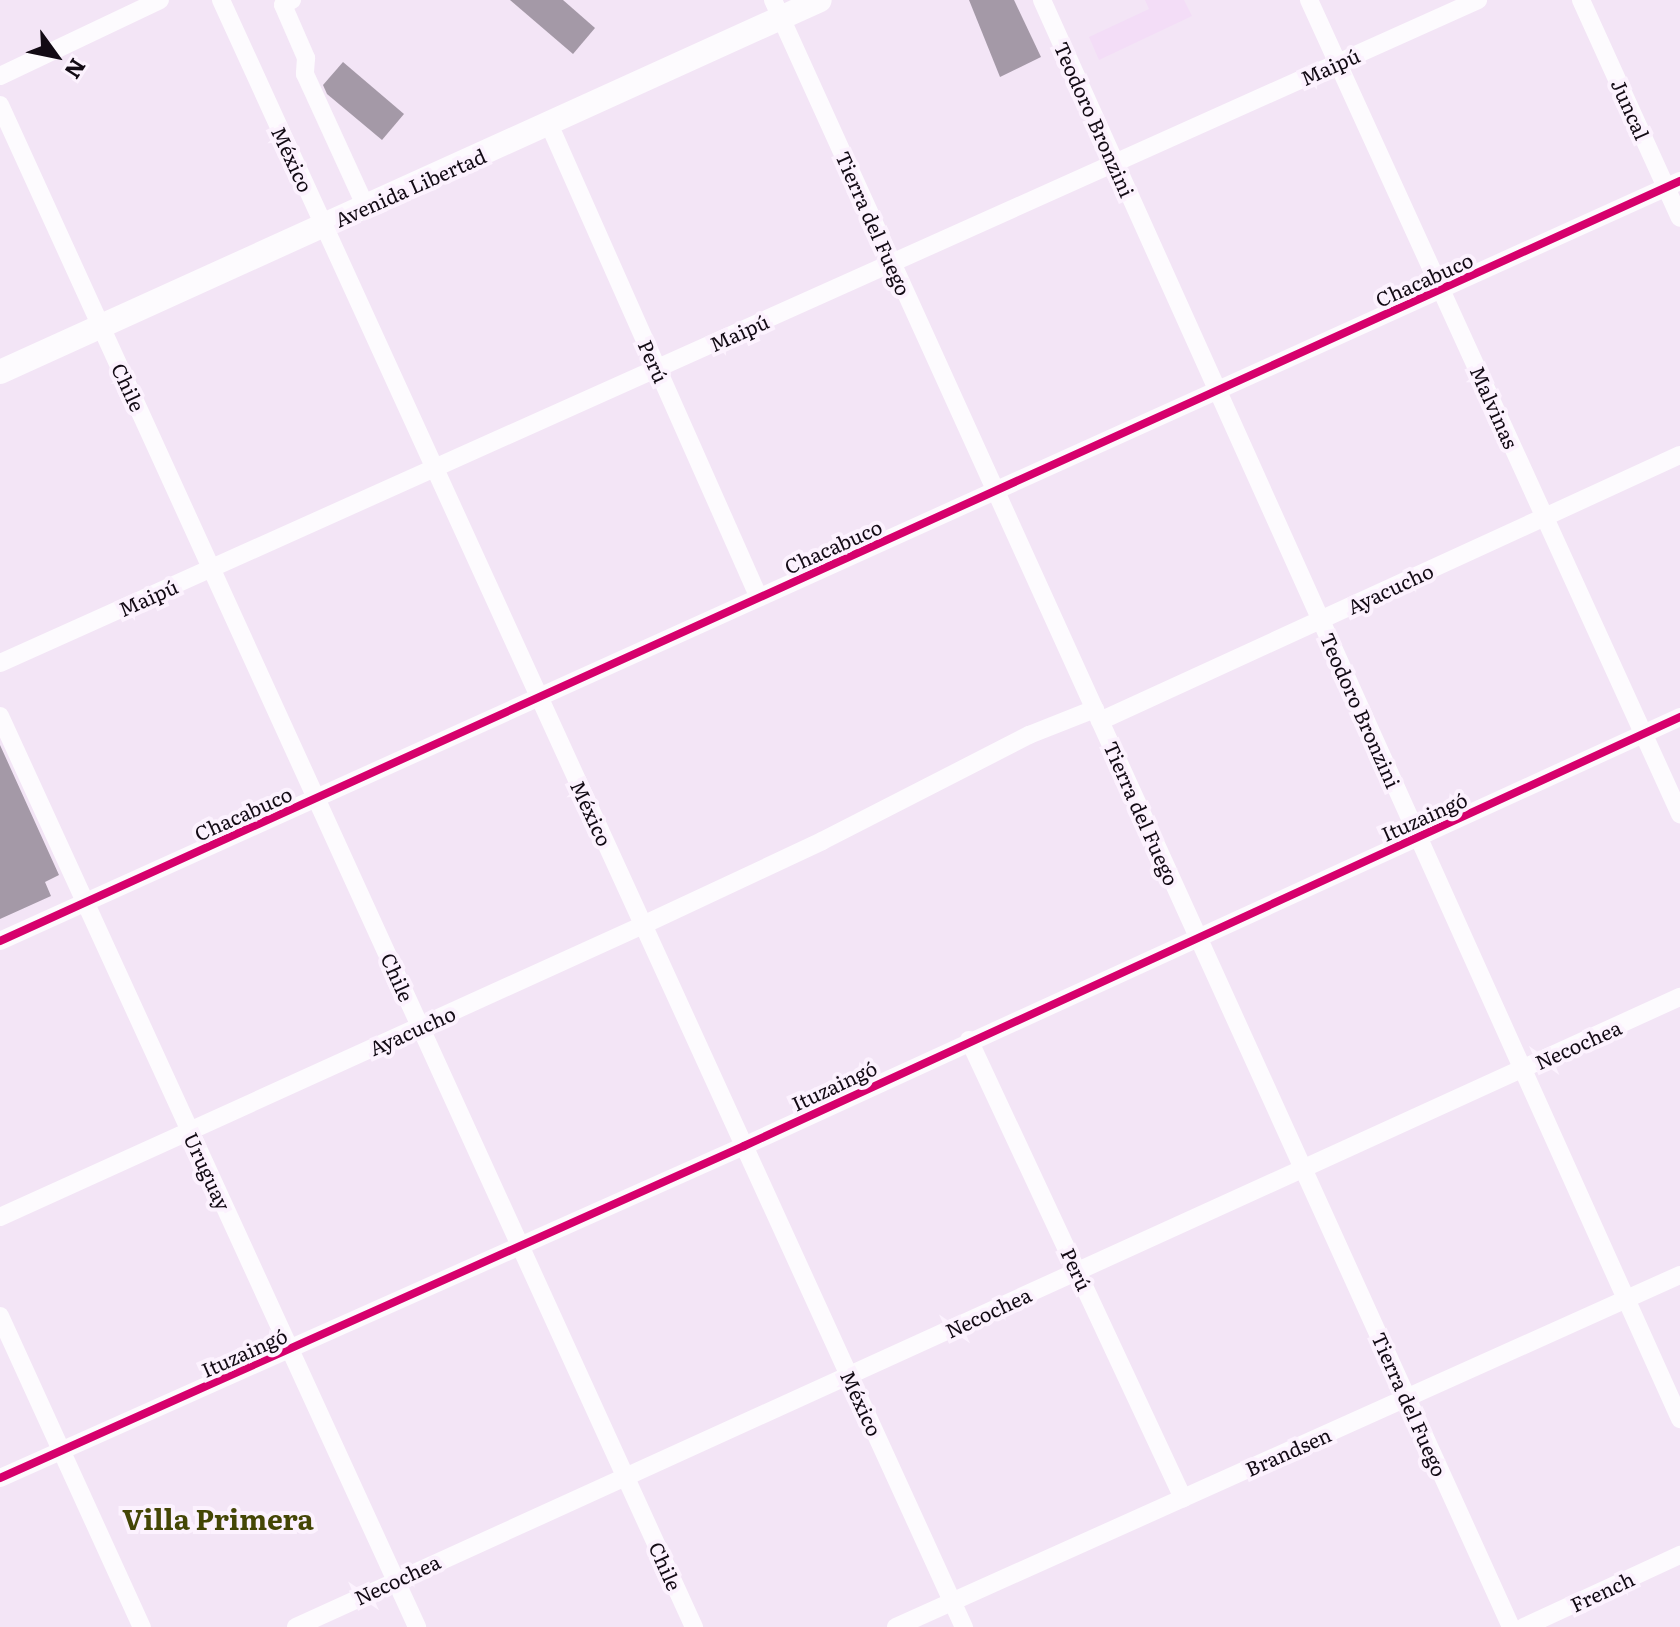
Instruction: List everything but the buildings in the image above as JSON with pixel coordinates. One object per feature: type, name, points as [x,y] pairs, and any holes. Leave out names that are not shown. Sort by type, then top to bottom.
[{"type":"main road","name":"Avenida Libertad","points":[[0,372],[549,124],[777,9],[820,0]]},
{"type":"street","points":[[0,76],[160,0]]},
{"type":"street","name":"México","points":[[221,0],[964,1627]]},
{"type":"street","points":[[292,0],[283,5],[306,58],[305,74],[366,207]]},
{"type":"street","name":"Teodoro Bronzini","points":[[1042,0],[1680,1419]]},
{"type":"street","name":"Malvinas","points":[[1309,0],[1680,814]]},
{"type":"street","name":"Maipú","points":[[0,663],[1478,0]]},
{"type":"street","name":"Juncal","points":[[1581,0],[1673,184],[1680,218]]},
{"type":"street","name":"Tierra del Fuego","points":[[777,9],[1511,1627]]},
{"type":"street","name":"Chile","points":[[0,105],[694,1627]]},
{"type":"street","name":"Perú","points":[[549,124],[759,598]]},
{"type":"street","name":"Chacabuco","points":[[0,941],[1673,184]]},
{"type":"street","name":"Ayacucho","points":[[0,1217],[643,925],[822,841],[1029,735],[1097,715],[1320,620],[1680,455]]},
{"type":"street","name":"Uruguay","points":[[0,716],[417,1627]]},
{"type":"street","name":"Ituzaingó","points":[[0,1478],[744,1146],[969,1040],[1680,717]]},
{"type":"street","name":"Necochea","points":[[296,1627],[1680,997]]},
{"type":"street","name":"Perú","points":[[969,1040],[1183,1498]]},
{"type":"street","name":"Brandsen","points":[[896,1627],[1680,1275]]},
{"type":"street","points":[[0,1316],[142,1627]]},
{"type":"street","name":"French","points":[[1524,1627],[1680,1555]]},
{"type":"shaded area","points":[[1145,0],[1184,0],[1192,16],[1099,60],[1089,37],[1149,9]]},
{"type":"cycle path","points":[[0,941],[1680,181]]},
{"type":"cycle path","points":[[0,1478],[744,1146],[1680,717]]},
{"type":"district","name":"Villa Primera","points":[[218,1518]]}]
